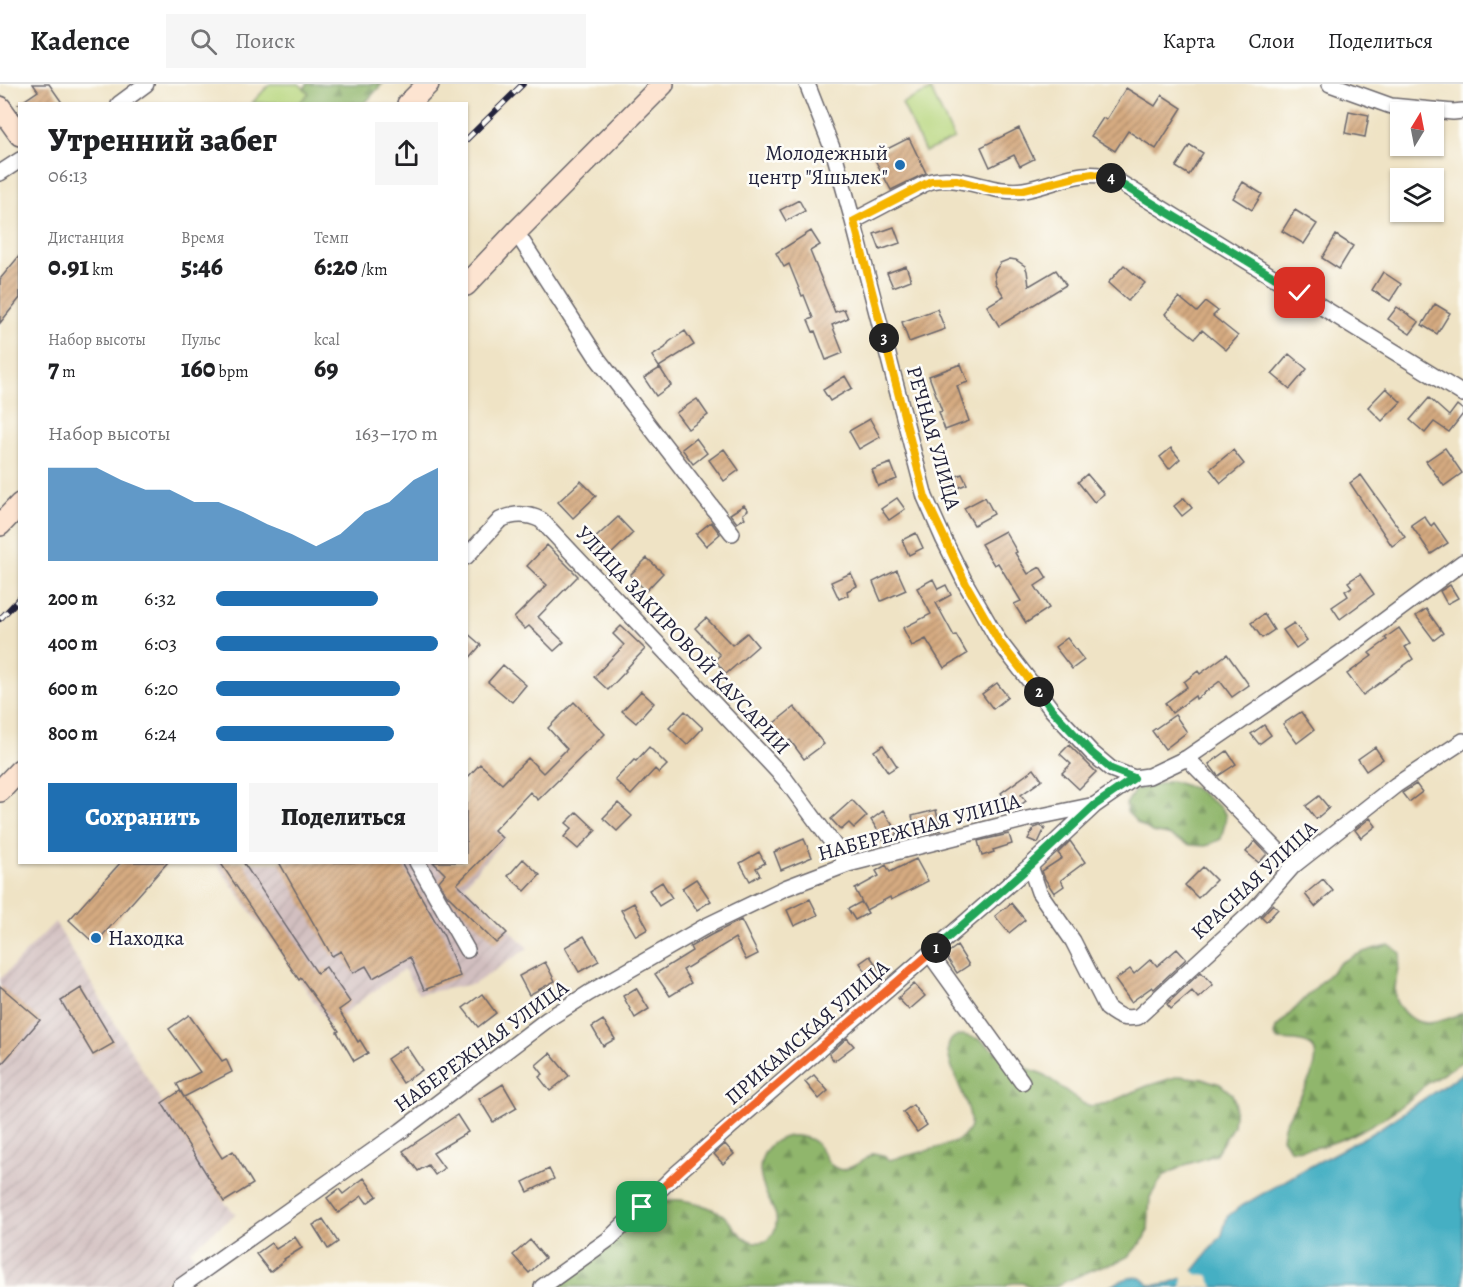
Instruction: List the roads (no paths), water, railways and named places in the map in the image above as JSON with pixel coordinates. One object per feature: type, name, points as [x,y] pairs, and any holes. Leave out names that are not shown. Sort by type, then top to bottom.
[{"type":"main road","points":[[410,102],[428,84]]},
{"type":"main road","points":[[468,283],[663,84]]},
{"type":"main road","points":[[0,107],[18,132]]},
{"type":"main road","points":[[0,525],[18,506]]},
{"type":"main road","points":[[0,791],[18,772]]},
{"type":"street","points":[[122,102],[146,84]]},
{"type":"street","name":"РЕЧНАЯ УЛИЦА","points":[[807,84],[834,153],[854,221],[925,497],[966,584],[998,640],[1052,710],[1092,753],[1111,769],[1134,778]]},
{"type":"street","points":[[1330,84],[1391,106],[1463,111]]},
{"type":"street","points":[[0,173],[18,161]]},
{"type":"street","points":[[854,221],[931,181],[957,180],[990,189],[1023,190],[1079,176],[1093,174],[1105,176],[1114,179],[1463,394]]},
{"type":"street","points":[[516,232],[598,359],[732,533]]},
{"type":"street","name":"УЛИЦА ЗАКИРОВОЙ КАУСАРИИ","points":[[468,556],[500,520],[518,514],[528,514],[541,520],[785,779],[848,864]]},
{"type":"street","name":"НАБЕРЕЖНАЯ УЛИЦА","points":[[180,1287],[401,1131],[548,1019],[706,926],[784,888],[848,864],[1027,819],[1095,805],[1134,778],[1149,776],[1187,758],[1339,654],[1463,562]]},
{"type":"street","name":"КРАСНАЯ УЛИЦА","points":[[1030,866],[1039,892],[1073,941],[1107,1008],[1125,1019],[1138,1017],[1254,910],[1293,866],[1396,785],[1463,741]]},
{"type":"street","points":[[1187,758],[1293,866]]},
{"type":"street","name":"ПРИКАМСКАЯ УЛИЦА","points":[[542,1287],[609,1239],[676,1174],[1030,866],[1095,805]]},
{"type":"street","points":[[418,864],[467,951]]},
{"type":"street","points":[[930,954],[1022,1082]]},
{"type":"water","points":[[1463,1073],[1463,1287],[1109,1287],[1133,1277],[1142,1278],[1149,1285],[1168,1283],[1182,1278],[1193,1271],[1222,1235],[1227,1217],[1238,1208],[1374,1132]]},
{"type":"railway","points":[[468,138],[523,84]]},
{"type":"railway","points":[[0,619],[18,600]]},
{"type":"place","name":"Молодежный центр \"Яшьлек\"","points":[[900,165]]},
{"type":"place","name":"Находка","points":[[96,938]]}]
